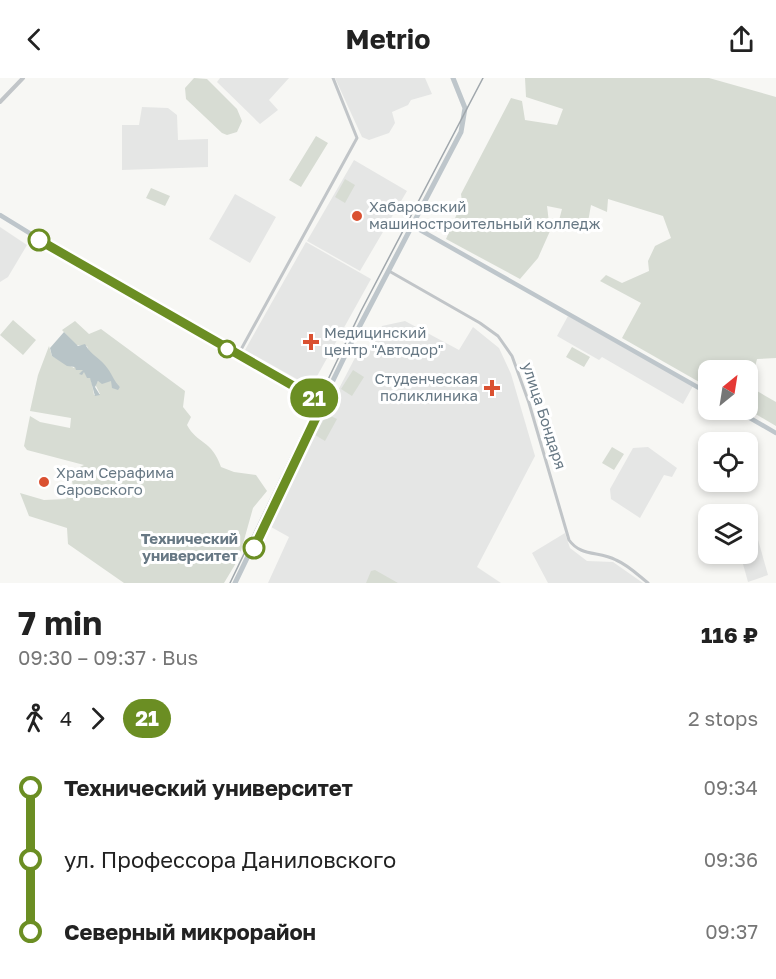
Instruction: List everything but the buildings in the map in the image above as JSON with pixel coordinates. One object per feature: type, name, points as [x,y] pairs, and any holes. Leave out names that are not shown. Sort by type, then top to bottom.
[{"type":"main road","points":[[235,583],[464,125],[465,104],[453,78]]},
{"type":"main road","points":[[0,215],[323,403]]},
{"type":"main road","points":[[413,226],[698,387]]},
{"type":"main road","points":[[754,420],[776,432]]},
{"type":"street","points":[[0,102],[23,78]]},
{"type":"street","points":[[238,355],[357,138],[333,78]]},
{"type":"street","name":"улица Бондаря","points":[[389,271],[480,323],[498,336],[512,356],[528,400],[569,540],[577,549],[586,553],[613,558],[621,562],[648,583]]},
{"type":"shaded area","points":[[194,78],[207,79],[237,109],[242,121],[237,132],[227,135],[222,133],[186,99],[185,88]]},
{"type":"shaded area","points":[[220,78],[289,78],[269,100],[278,110],[260,124],[217,82]]},
{"type":"shaded area","points":[[335,78],[425,78],[432,94],[411,100],[408,105],[392,112],[395,123],[389,133],[369,140],[362,137]]},
{"type":"shaded area","points":[[525,78],[709,78],[776,97],[776,358],[698,360],[698,381],[622,338],[641,303],[600,281],[606,275],[622,283],[649,271],[648,261],[655,246],[671,238],[663,216],[608,199],[607,212],[591,205],[588,222],[577,232],[557,228],[562,209],[547,206],[550,231],[538,258],[520,279],[446,239],[462,202],[461,194],[511,98],[522,101],[525,120],[557,125],[563,109],[526,97]]},
{"type":"shaded area","points":[[142,107],[168,108],[177,115],[178,140],[208,139],[208,167],[122,170],[122,125],[139,125]]},
{"type":"shaded area","points":[[316,136],[328,143],[301,187],[289,180]]},
{"type":"shaded area","name":"Хабаровский машиностроительный колледж","points":[[354,160],[407,191],[360,271],[307,241]]},
{"type":"shaded area","points":[[345,179],[355,185],[345,203],[335,197]]},
{"type":"shaded area","points":[[151,188],[170,196],[165,206],[146,198]]},
{"type":"shaded area","points":[[235,194],[276,217],[250,263],[209,239]]},
{"type":"shaded area","points":[[0,227],[27,245],[8,277],[0,282]]},
{"type":"shaded area","points":[[306,242],[371,279],[311,387],[245,350]]},
{"type":"shaded area","points":[[568,316],[693,386],[683,404],[602,357],[599,360],[557,336]]},
{"type":"shaded area","points":[[13,320],[36,340],[23,355],[0,335]]},
{"type":"shaded area","points":[[75,321],[89,334],[101,329],[185,391],[183,407],[191,417],[187,425],[195,436],[209,447],[221,467],[234,472],[256,475],[267,491],[253,508],[239,558],[224,583],[124,583],[68,544],[67,528],[29,516],[20,493],[44,500],[66,499],[73,488],[72,480],[76,469],[84,465],[27,450],[24,446],[30,416],[40,422],[70,428],[71,418],[30,411],[38,375],[49,346],[52,356],[74,368],[76,363],[76,370],[81,368],[86,371],[85,374],[91,379],[94,395],[100,394],[95,384],[100,380],[112,381],[115,389],[120,387],[115,384],[109,372],[92,356],[87,346],[76,345],[62,330]]},
{"type":"shaded area","points":[[405,321],[459,350],[473,327],[499,348],[511,374],[535,456],[477,567],[501,583],[268,583],[289,537],[271,527],[308,448],[357,354],[366,358],[382,326]]},
{"type":"shaded area","points":[[64,332],[78,346],[85,344],[105,365],[120,387],[118,390],[112,388],[111,381],[102,384],[98,381],[95,387],[100,395],[95,396],[90,378],[87,378],[84,372],[82,375],[79,374],[83,370],[67,366],[52,356],[50,348]]},
{"type":"shaded area","points":[[572,347],[590,357],[584,367],[566,357]]},
{"type":"shaded area","points":[[353,370],[364,377],[352,396],[341,389]]},
{"type":"shaded area","points":[[758,392],[776,402],[776,426],[758,415]]},
{"type":"shaded area","points":[[327,414],[337,419],[325,441],[315,435]]},
{"type":"shaded area","points":[[612,447],[624,454],[614,470],[602,463]]},
{"type":"shaded area","points":[[648,447],[677,468],[672,477],[664,475],[640,518],[611,499],[610,489],[633,448]]},
{"type":"shaded area","points":[[565,533],[570,548],[587,561],[613,562],[643,583],[548,583],[532,553]]},
{"type":"shaded area","points":[[758,540],[768,575],[748,582],[743,564],[758,564]]},
{"type":"shaded area","points":[[375,570],[398,583],[366,583],[371,571]]},
{"type":"tram line","points":[[230,583],[361,311],[483,78]]},
{"type":"bus line","name":"21","points":[[39,240],[323,403],[254,548]]},
{"type":"place","name":"Хабаровский машиностроительный колледж","points":[[357,216]]},
{"type":"place","name":"Медицинский центр \"Автодор\"","points":[[311,342]]},
{"type":"place","name":"Студенческая поликлиника","points":[[492,388]]},
{"type":"place","name":"Храм Серафима Саровского","points":[[44,482]]},
{"type":"place","name":"Технический университет","points":[[254,548]]}]
